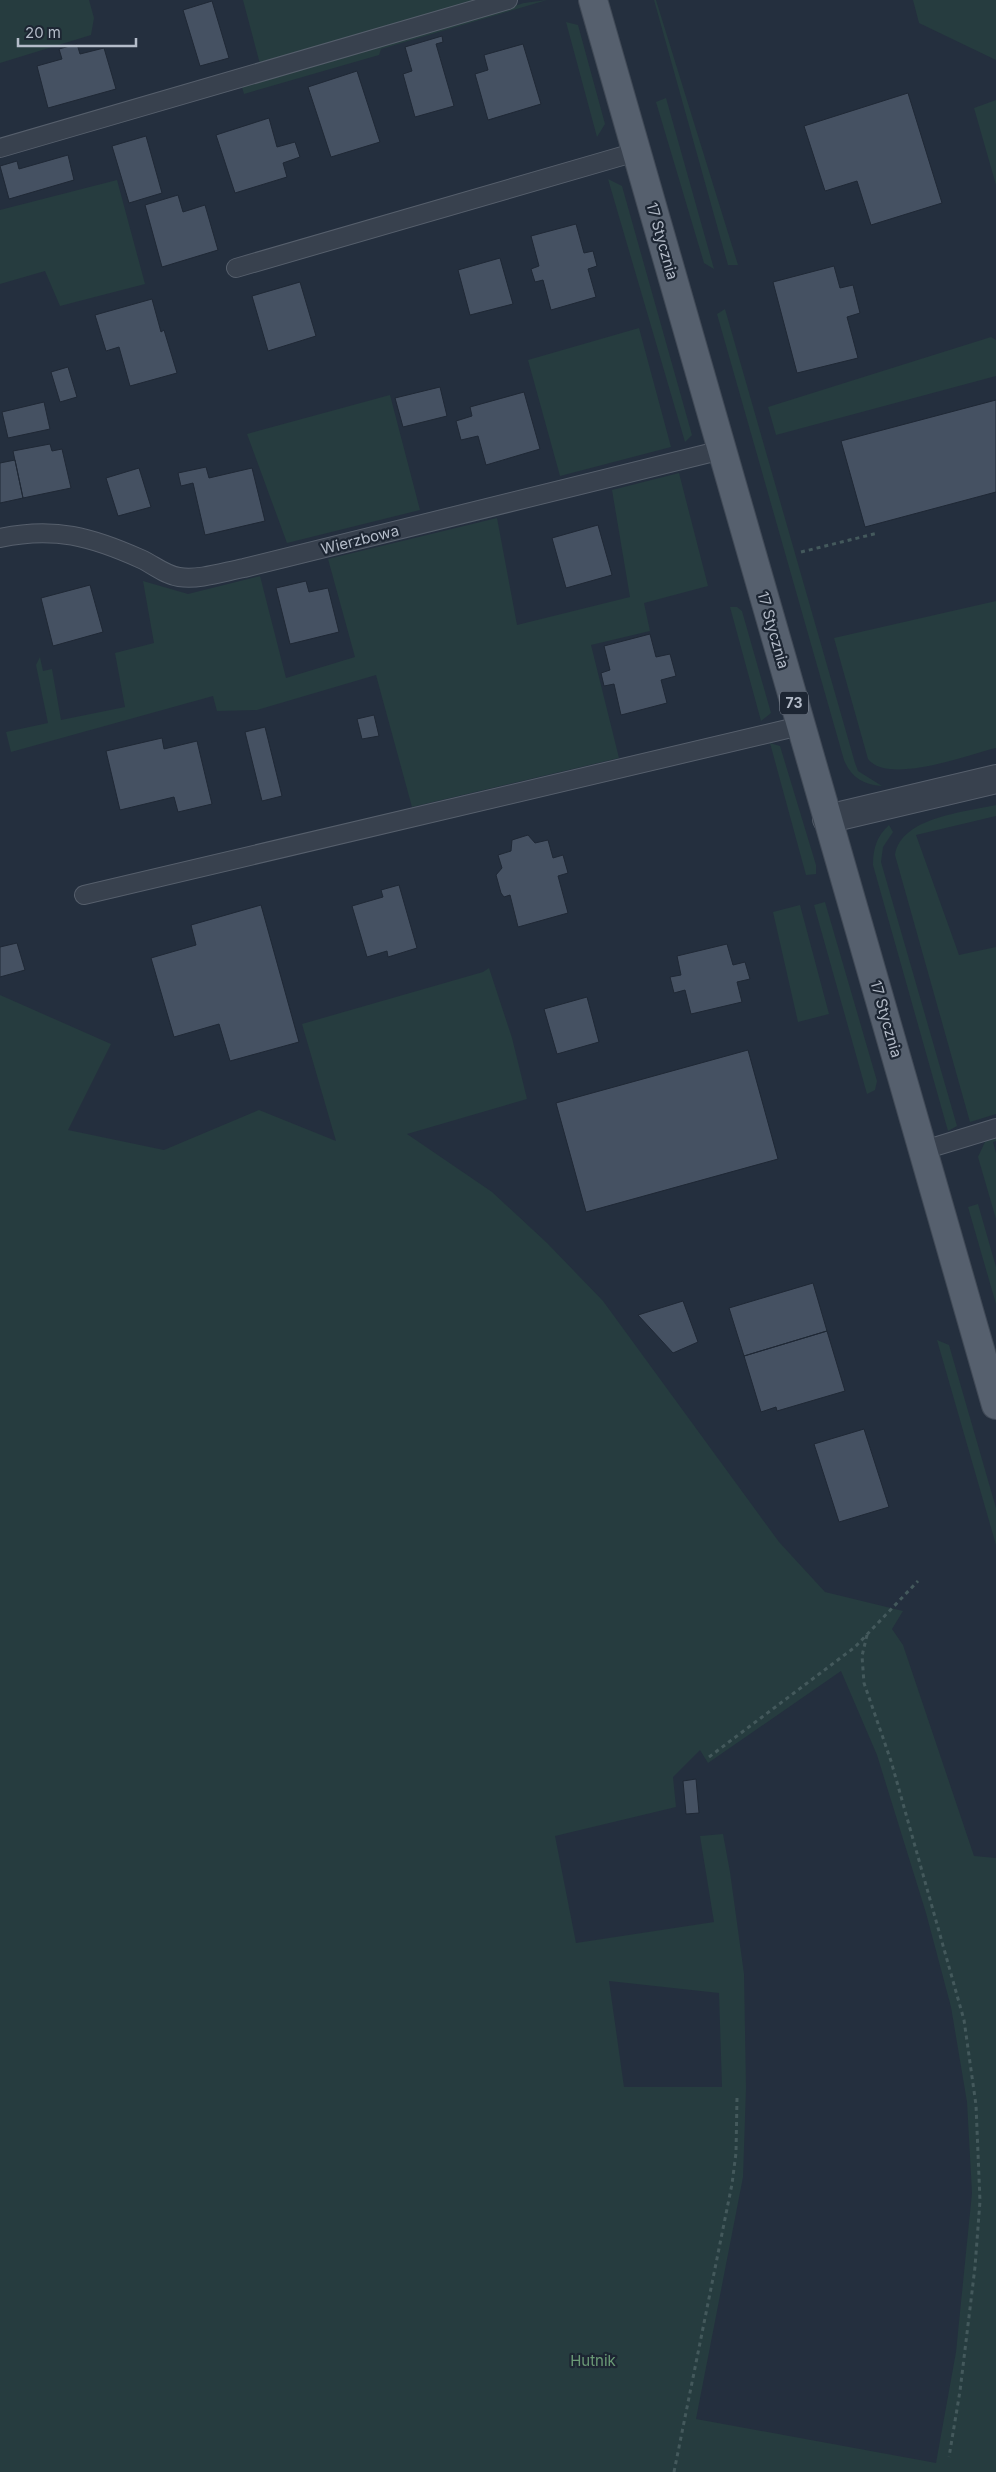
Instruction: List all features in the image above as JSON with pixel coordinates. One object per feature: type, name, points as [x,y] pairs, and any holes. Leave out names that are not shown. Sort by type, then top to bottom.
[{"type":"main road","name":"17 Stycznia","points":[[593,0],[996,1405]]},
{"type":"street","points":[[827,819],[996,779]]},
{"type":"lane","points":[[0,148],[508,0]]},
{"type":"lane","points":[[236,268],[636,152]]},
{"type":"lane","name":"Wierzbowa","points":[[0,538],[38,533],[84,536],[104,542],[146,561],[166,573],[188,578],[308,552],[722,450]]},
{"type":"lane","points":[[84,896],[800,726]]},
{"type":"lane","points":[[924,1150],[996,1128]]},
{"type":"path","points":[[801,552],[878,533]]},
{"type":"path","points":[[709,1757],[838,1661],[867,1635],[918,1581]]},
{"type":"path","points":[[867,1635],[862,1656],[864,1683],[891,1761],[964,2020],[976,2105],[980,2201],[960,2391],[949,2457]]},
{"type":"path","points":[[674,2472],[732,2184],[736,2153],[737,2098]]},
{"type":"green space","points":[[0,0],[89,0],[94,18],[91,35],[0,63]]},
{"type":"green space","points":[[243,0],[473,0],[430,16],[260,64]]},
{"type":"green space","points":[[547,0],[381,49],[379,55],[244,94],[242,87],[524,3]]},
{"type":"green space","points":[[654,0],[656,0],[738,265],[728,265]]},
{"type":"green space","points":[[913,0],[996,0],[996,60],[919,23]]},
{"type":"green space","points":[[566,22],[578,25],[605,124],[597,137]]},
{"type":"green space","points":[[666,98],[714,269],[704,263],[656,102]]},
{"type":"green space","points":[[996,100],[996,185],[974,108]]},
{"type":"green space","points":[[608,179],[622,186],[692,435],[685,442]]},
{"type":"green space","points":[[117,180],[145,284],[60,306],[45,271],[0,284],[0,210]]},
{"type":"green space","points":[[725,309],[855,763],[858,771],[882,786],[869,784],[858,779],[850,771],[844,760],[717,314]]},
{"type":"green space","points":[[639,328],[671,447],[560,476],[528,360]]},
{"type":"green space","points":[[991,337],[996,340],[996,376],[776,435],[768,407]]},
{"type":"green space","points":[[390,395],[420,510],[287,543],[247,434]]},
{"type":"green space","points":[[679,473],[708,586],[644,603],[650,631],[591,645],[619,758],[412,807],[376,675],[257,710],[217,711],[213,696],[11,752],[6,732],[48,723],[36,665],[40,657],[43,671],[52,669],[61,720],[125,707],[115,653],[154,643],[143,581],[188,594],[260,576],[286,678],[355,657],[328,559],[497,518],[517,625],[630,597],[612,490]]},
{"type":"green space","points":[[996,601],[996,748],[929,766],[910,769],[892,769],[878,766],[868,759],[834,638]]},
{"type":"green space","points":[[730,607],[737,607],[742,611],[771,713],[761,721]]},
{"type":"green space","points":[[770,743],[780,746],[816,865],[816,874],[806,875]]},
{"type":"green space","points":[[996,805],[996,816],[916,835],[959,955],[996,947],[996,1114],[970,1122],[895,855],[900,842],[909,832],[921,824],[936,818]]},
{"type":"green space","points":[[889,825],[893,832],[883,847],[881,862],[957,1126],[948,1131],[873,865],[876,843]]},
{"type":"green space","points":[[825,902],[877,1081],[875,1090],[867,1094],[814,905]]},
{"type":"green space","points":[[800,905],[829,1014],[798,1022],[773,912]]},
{"type":"green space","name":"Hutnik","points":[[489,968],[512,1038],[527,1099],[407,1134],[492,1192],[547,1243],[603,1301],[779,1542],[825,1592],[903,1611],[892,1629],[903,1645],[974,1856],[996,1858],[996,2472],[0,2472],[0,995],[111,1044],[68,1130],[164,1150],[259,1110],[336,1141],[302,1024],[483,972]],"holes":[[[841,1671],[877,1755],[926,1913],[951,2007],[967,2102],[972,2193],[956,2352],[936,2463],[696,2419],[743,2177],[746,2087],[744,1974],[723,1834],[700,1836],[714,1922],[576,1943],[555,1836],[676,1807],[673,1777],[700,1750],[708,1763]],[[609,1981],[719,1993],[722,2087],[624,2087]]]},
{"type":"green space","points":[[996,1137],[996,1141],[993,1142],[996,1153],[996,1219],[978,1157],[985,1142]]},
{"type":"green space","points":[[978,1204],[996,1267],[996,1304],[968,1207]]},
{"type":"green space","points":[[937,1340],[949,1345],[996,1508],[996,1545]]},
{"type":"building","points":[[212,1],[229,58],[200,66],[183,10]]},
{"type":"building","points":[[442,36],[443,42],[436,44],[454,106],[415,117],[403,74],[412,71],[405,47]]},
{"type":"building","points":[[77,44],[80,54],[104,48],[116,89],[48,108],[37,66],[62,59],[59,49]]},
{"type":"building","points":[[523,44],[541,104],[488,120],[475,74],[488,70],[484,55]]},
{"type":"building","points":[[357,71],[380,142],[331,157],[308,87]]},
{"type":"building","points":[[908,93],[942,203],[871,225],[857,181],[825,191],[804,126]]},
{"type":"building","points":[[269,118],[277,147],[295,142],[300,157],[283,163],[287,177],[235,193],[216,135]]},
{"type":"building","points":[[146,136],[162,193],[129,203],[112,146]]},
{"type":"building","points":[[68,155],[74,180],[9,199],[0,166],[17,161],[19,169]]},
{"type":"building","points":[[178,195],[183,212],[205,205],[218,250],[162,267],[145,205]]},
{"type":"building","points":[[576,224],[584,253],[593,251],[597,266],[588,269],[596,297],[551,310],[543,280],[535,282],[531,269],[539,266],[531,236]]},
{"type":"building","points":[[500,258],[513,304],[470,315],[458,270]]},
{"type":"building","points":[[834,266],[840,288],[853,285],[860,313],[847,317],[858,358],[797,373],[773,282]]},
{"type":"building","points":[[300,282],[316,336],[268,351],[252,296]]},
{"type":"building","points":[[152,299],[161,332],[164,330],[177,373],[130,386],[119,347],[106,351],[95,315]]},
{"type":"building","points":[[68,367],[77,397],[60,402],[51,372]]},
{"type":"building","points":[[440,387],[447,416],[403,427],[395,398]]},
{"type":"building","points":[[524,392],[540,449],[486,465],[478,436],[461,440],[456,421],[472,416],[470,407]]},
{"type":"building","points":[[996,400],[996,492],[865,527],[841,441]]},
{"type":"building","points":[[44,402],[50,429],[8,438],[2,412]]},
{"type":"building","points":[[50,444],[52,451],[62,449],[71,488],[23,498],[13,451]]},
{"type":"building","points":[[15,460],[23,498],[0,503],[0,463]]},
{"type":"building","points":[[206,467],[209,478],[252,468],[265,521],[205,535],[193,483],[181,486],[178,473]]},
{"type":"building","points":[[139,468],[151,507],[118,516],[106,478]]},
{"type":"building","points":[[598,525],[612,575],[566,588],[552,538]]},
{"type":"building","points":[[306,581],[309,592],[328,588],[339,632],[290,644],[276,588]]},
{"type":"building","points":[[90,585],[103,632],[53,646],[41,598]]},
{"type":"building","points":[[650,634],[656,657],[670,654],[676,676],[661,680],[667,703],[621,715],[614,684],[604,686],[601,673],[610,670],[604,646]]},
{"type":"building","points":[[374,715],[379,736],[362,739],[357,719]]},
{"type":"building","points":[[265,727],[282,796],[262,801],[245,732]]},
{"type":"building","points":[[162,738],[164,749],[197,741],[212,804],[178,812],[174,797],[120,810],[106,751]]},
{"type":"building","points":[[528,835],[535,843],[548,840],[553,858],[563,855],[568,873],[558,876],[568,913],[518,927],[510,895],[504,897],[501,893],[496,875],[502,868],[498,855],[511,851],[512,840]]},
{"type":"building","points":[[399,885],[417,948],[388,957],[387,951],[367,957],[352,906],[383,897],[381,890]]},
{"type":"building","points":[[261,905],[299,1042],[230,1061],[219,1024],[174,1037],[151,958],[196,945],[191,925]]},
{"type":"building","points":[[17,943],[25,970],[0,977],[0,947]]},
{"type":"building","points":[[727,944],[733,965],[745,962],[750,979],[737,982],[742,1002],[691,1014],[685,990],[674,993],[670,977],[681,975],[677,956]]},
{"type":"building","points":[[587,997],[599,1042],[557,1054],[544,1009]]},
{"type":"building","points":[[748,1050],[778,1159],[586,1212],[556,1103]]},
{"type":"building","points":[[813,1283],[827,1331],[744,1356],[729,1308]]},
{"type":"building","points":[[683,1301],[698,1342],[673,1353],[638,1315]]},
{"type":"building","points":[[827,1331],[845,1391],[777,1411],[776,1407],[761,1412],[744,1356]]},
{"type":"building","points":[[864,1429],[889,1507],[839,1522],[814,1444]]},
{"type":"building","points":[[696,1779],[699,1813],[686,1814],[683,1781]]}]
